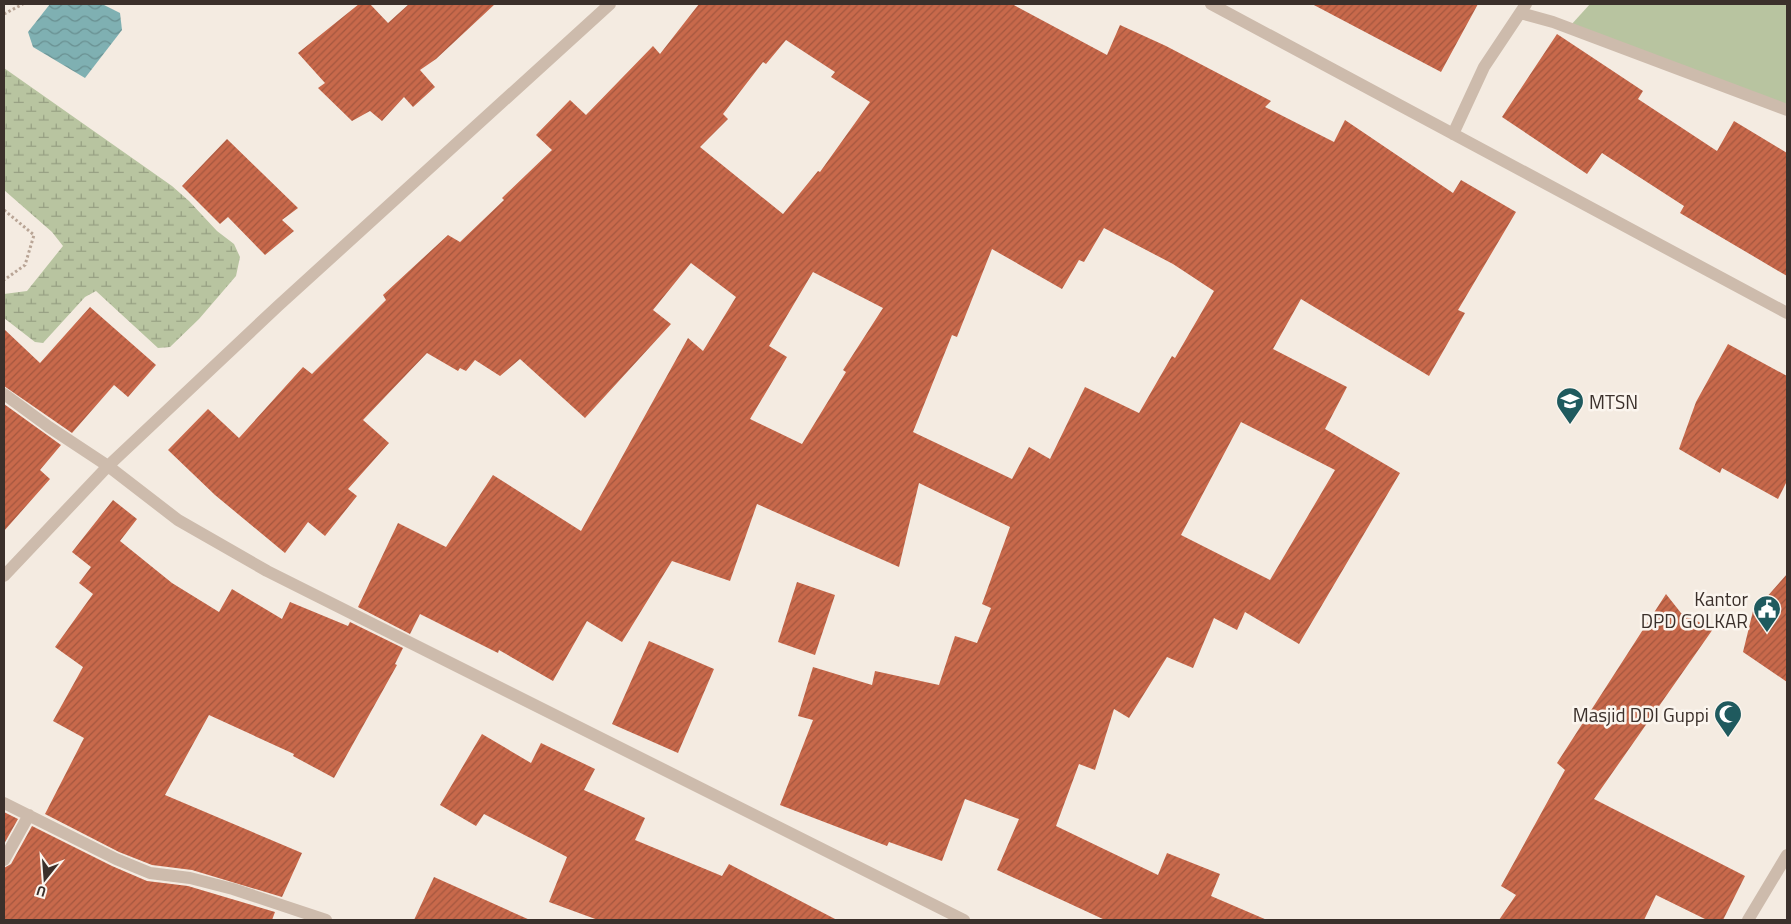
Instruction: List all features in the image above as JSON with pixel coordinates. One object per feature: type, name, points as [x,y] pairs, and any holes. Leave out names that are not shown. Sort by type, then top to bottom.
[{"type":"street","points":[[4,576],[108,466],[278,306],[610,4]]},
{"type":"street","points":[[1211,4],[1787,314]]},
{"type":"street","points":[[1453,134],[1484,67],[1523,8],[1553,22],[1787,110]]},
{"type":"street","points":[[4,394],[108,466],[178,520],[267,570],[964,920]]},
{"type":"street","points":[[4,803],[116,859],[150,873],[190,878],[233,889],[326,920]]},
{"type":"street","points":[[4,860],[29,815]]},
{"type":"street","points":[[1748,920],[1787,855]]},
{"type":"path","points":[[4,14],[23,4]]},
{"type":"path","points":[[4,210],[34,235],[25,265],[4,280]]},
{"type":"green space","points":[[1590,4],[1787,4],[1787,105],[1571,25]]},
{"type":"green space","points":[[4,68],[172,186],[217,231],[234,244],[240,257],[236,276],[199,319],[170,347],[158,348],[96,291],[85,297],[43,343],[35,342],[4,318],[4,294],[27,291],[63,246],[52,232],[4,190]]},
{"type":"water","points":[[50,4],[102,4],[120,13],[122,30],[85,78],[33,47],[28,32]]},
{"type":"building","points":[[359,4],[370,4],[388,23],[409,4],[495,4],[436,59],[420,70],[435,87],[413,107],[404,97],[382,121],[370,111],[352,121],[318,88],[325,83],[298,53]]},
{"type":"building","points":[[699,4],[1012,4],[1107,55],[1120,25],[1166,46],[1271,101],[1265,107],[1334,142],[1345,120],[1453,193],[1461,180],[1516,212],[1458,310],[1465,313],[1429,376],[1301,299],[1273,349],[1347,387],[1325,429],[1400,473],[1299,644],[1245,612],[1237,630],[1214,618],[1193,668],[1167,657],[1129,718],[1114,709],[1095,770],[1079,764],[1056,826],[1158,875],[1167,853],[1220,874],[1211,896],[1267,920],[1105,920],[997,870],[1019,819],[965,799],[942,861],[889,842],[887,846],[780,805],[813,720],[798,716],[813,667],[872,685],[875,671],[939,685],[955,636],[977,643],[991,608],[982,604],[1010,527],[919,483],[899,567],[757,504],[730,581],[672,561],[622,642],[587,621],[553,681],[499,650],[498,653],[420,614],[410,634],[358,607],[398,523],[446,547],[493,475],[581,531],[688,338],[703,351],[736,297],[691,263],[653,310],[671,324],[585,418],[520,359],[500,376],[475,360],[466,371],[460,368],[458,371],[427,353],[363,420],[389,443],[348,489],[357,496],[325,536],[308,522],[285,553],[215,495],[168,450],[208,409],[239,438],[303,367],[312,374],[386,300],[383,295],[448,235],[460,242],[504,200],[502,198],[552,150],[536,135],[570,100],[586,115],[653,46],[660,54]],"holes":[[[786,40],[835,72],[831,77],[870,102],[820,172],[818,171],[783,214],[700,147],[728,119],[723,114],[763,62],[766,64]],[[1104,228],[1173,264],[1214,291],[1175,358],[1172,356],[1139,413],[1085,387],[1050,459],[1029,447],[1012,479],[913,432],[952,335],[957,337],[992,249],[1062,289],[1079,260],[1084,262]],[[813,272],[883,308],[843,370],[846,372],[802,444],[750,419],[787,357],[769,346]],[[1241,422],[1335,470],[1270,580],[1181,535]]]},
{"type":"building","points":[[1312,4],[1478,4],[1441,72]]},
{"type":"building","points":[[1557,34],[1643,91],[1638,99],[1717,151],[1734,121],[1787,153],[1787,276],[1680,213],[1684,206],[1602,153],[1587,174],[1502,117]]},
{"type":"building","points":[[227,139],[298,208],[282,220],[294,231],[265,255],[228,217],[220,224],[182,186]]},
{"type":"building","points":[[90,307],[156,365],[128,397],[114,385],[72,433],[4,386],[4,329],[40,363]]},
{"type":"building","points":[[1728,344],[1787,376],[1787,481],[1778,499],[1722,468],[1720,473],[1679,449],[1696,402]]},
{"type":"building","points":[[4,404],[61,445],[40,470],[50,479],[4,531]]},
{"type":"building","points":[[113,500],[137,519],[120,541],[172,583],[219,612],[232,589],[282,619],[290,602],[348,626],[350,622],[403,648],[395,664],[397,665],[334,778],[293,756],[294,754],[209,715],[165,795],[302,853],[282,897],[192,870],[152,865],[119,852],[45,814],[84,738],[53,721],[83,667],[55,647],[93,594],[79,583],[91,567],[72,552]]},
{"type":"building","name":"Kantor DPD GOLKAR","points":[[1787,574],[1787,682],[1743,652],[1754,607],[1758,607]]},
{"type":"building","points":[[797,582],[835,595],[815,655],[778,642]]},
{"type":"building","points":[[1666,594],[1681,613],[1713,629],[1594,799],[1745,876],[1723,920],[1707,920],[1656,895],[1644,920],[1499,920],[1516,895],[1501,886],[1565,770],[1557,763]]},
{"type":"building","points":[[649,641],[714,669],[678,753],[612,724]]},
{"type":"building","points":[[482,734],[531,763],[541,743],[595,769],[584,790],[645,818],[635,840],[722,876],[729,864],[837,920],[598,920],[549,902],[567,857],[484,814],[476,826],[440,805]]},
{"type":"building","points":[[4,812],[18,819],[4,844]]},
{"type":"building","points":[[32,826],[112,866],[147,881],[188,886],[275,912],[272,920],[4,920],[4,868],[11,864]]},
{"type":"building","points":[[434,877],[530,920],[414,920]]},
{"type":"place","name":"MTSN","points":[[1570,425]]},
{"type":"place","name":"Kantor DPD GOLKAR","points":[[1767,633]]},
{"type":"place","name":"Masjid DDI Guppi","points":[[1728,738]]}]
